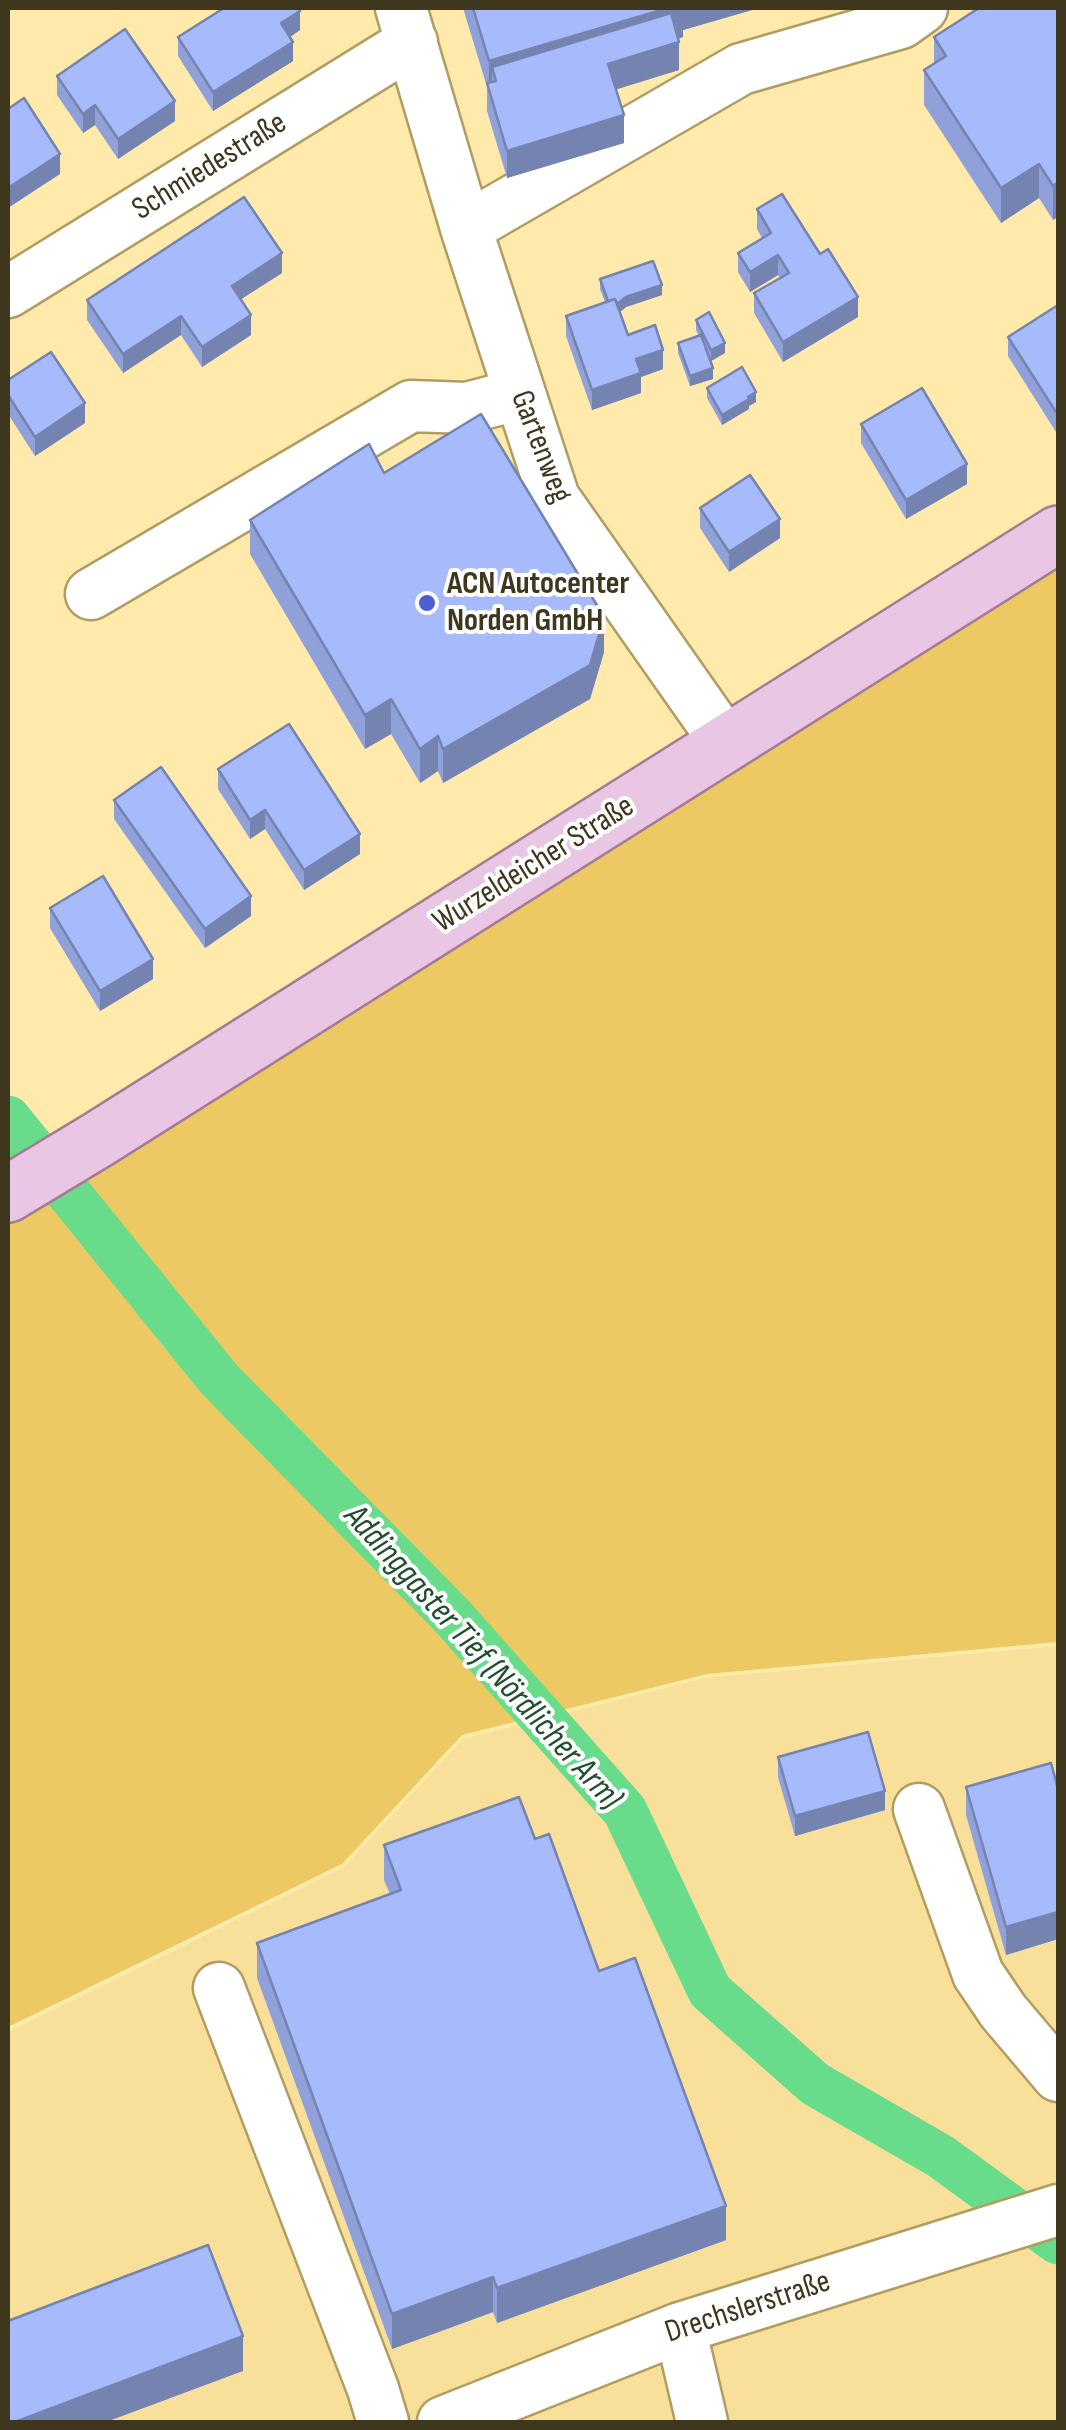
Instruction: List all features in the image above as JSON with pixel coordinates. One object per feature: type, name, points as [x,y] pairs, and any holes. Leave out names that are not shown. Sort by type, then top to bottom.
[{"type":"main road","name":"Wurzeldeicher Straße","points":[[8,1194],[1058,534]]},
{"type":"street","points":[[466,228],[741,68],[901,22],[922,8]]},
{"type":"street","name":"Gartenweg","points":[[407,25],[466,228],[554,498],[726,743]]},
{"type":"street","name":"Schmiedestraße","points":[[8,292],[407,25]]},
{"type":"street","points":[[91,594],[411,406],[467,408],[520,394]]},
{"type":"street","points":[[919,1809],[978,1974],[1003,2011],[1058,2076]]},
{"type":"street","points":[[219,1988],[383,2422]]},
{"type":"street","name":"Drechslerstraße","points":[[443,2422],[680,2328],[1058,2210]]},
{"type":"street","points":[[680,2328],[702,2422]]},
{"type":"shaded area","points":[[1058,567],[1058,1642],[707,1674],[462,1735],[342,1864],[8,2027],[8,1218],[111,1150]]},
{"type":"shaded area","points":[[1058,1646],[1058,2422],[8,2422],[8,2032],[344,1867],[463,1739],[705,1678]]},
{"type":"building","points":[[224,8],[300,11],[281,23],[293,42],[213,92],[178,37]]},
{"type":"building","points":[[473,8],[668,8],[489,61]]},
{"type":"building","points":[[979,8],[1058,8],[1058,182],[1053,186],[1039,164],[1001,188],[924,70],[946,56],[934,37]]},
{"type":"building","points":[[671,13],[679,42],[608,64],[624,115],[507,151],[487,83],[496,81],[492,67]]},
{"type":"building","points":[[125,29],[175,101],[118,139],[95,105],[83,114],[57,76]]},
{"type":"building","points":[[24,98],[60,154],[8,188],[8,109]]},
{"type":"building","points":[[782,194],[820,254],[828,249],[858,297],[783,342],[754,293],[789,273],[778,255],[750,272],[738,253],[771,233],[757,209]]},
{"type":"building","points":[[244,197],[282,253],[232,286],[251,315],[202,347],[181,316],[123,354],[87,300]]},
{"type":"building","points":[[653,261],[662,285],[617,304],[615,299],[608,301],[600,279]]},
{"type":"building","points":[[615,299],[628,335],[655,325],[663,350],[636,359],[641,373],[592,390],[566,316]]},
{"type":"building","points":[[1058,305],[1058,411],[1056,412],[1008,337]]},
{"type":"building","points":[[709,312],[725,343],[711,350],[696,320]]},
{"type":"building","points":[[701,335],[713,368],[690,376],[678,343]]},
{"type":"building","points":[[51,352],[85,403],[35,437],[8,395],[8,380]]},
{"type":"building","points":[[742,367],[756,392],[722,415],[707,388]]},
{"type":"building","points":[[922,388],[967,464],[906,500],[861,424]]},
{"type":"building","name":"ACN Autocenter Norden GmbH","points":[[481,414],[604,617],[590,665],[443,749],[438,736],[420,749],[391,699],[365,715],[250,520],[369,444],[384,473]]},
{"type":"building","points":[[750,475],[780,519],[729,552],[700,508]]},
{"type":"building","points":[[289,724],[360,834],[304,870],[265,810],[250,820],[218,769]]},
{"type":"building","points":[[161,767],[251,896],[205,929],[114,800]]},
{"type":"building","points":[[103,876],[153,959],[100,991],[50,908]]},
{"type":"building","points":[[868,1732],[885,1791],[795,1816],[778,1757]]},
{"type":"building","points":[[1051,1763],[1058,1789],[1058,1912],[1006,1927],[966,1787]]},
{"type":"building","points":[[519,1797],[535,1839],[549,1834],[599,1971],[635,1958],[726,2206],[497,2288],[493,2277],[392,2314],[257,1943],[401,1890],[384,1845]]},
{"type":"building","points":[[208,2245],[243,2336],[8,2422],[8,2321]]},
{"type":"waterway","name":"Addinggaster Tief (Nördlicher Arm)","points":[[8,1118],[219,1379],[452,1616],[625,1811],[710,1991],[815,2084],[940,2156],[1058,2242]]},
{"type":"place","name":"ACN Autocenter Norden GmbH","points":[[427,603]]}]
